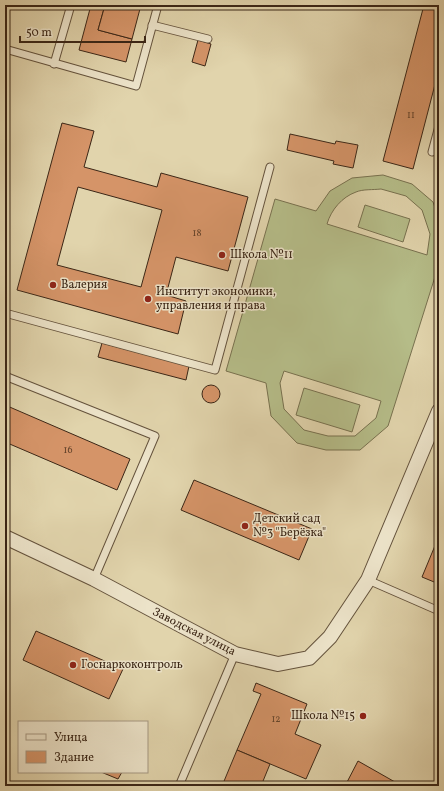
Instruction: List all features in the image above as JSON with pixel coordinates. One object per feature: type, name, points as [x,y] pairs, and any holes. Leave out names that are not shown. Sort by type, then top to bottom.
[{"type":"street","name":"Заводская улица","points":[[5,537],[94,580],[235,654],[278,664],[309,658],[330,637],[368,580],[439,411]]},
{"type":"lane","points":[[54,64],[70,5]]},
{"type":"lane","points":[[5,49],[136,86],[158,5]]},
{"type":"lane","points":[[152,25],[208,40]]},
{"type":"lane","points":[[432,152],[439,126]]},
{"type":"lane","points":[[5,313],[215,370],[270,167]]},
{"type":"lane","points":[[5,376],[155,436],[94,580]]},
{"type":"lane","points":[[368,580],[439,610]]},
{"type":"lane","points":[[179,786],[235,654]]},
{"type":"green space","points":[[383,175],[412,184],[433,202],[439,219],[439,264],[388,426],[360,450],[326,450],[297,443],[271,416],[266,383],[226,371],[275,199],[316,211],[330,191],[352,178]],"holes":[[[381,189],[406,196],[422,210],[430,234],[427,255],[327,224],[334,209],[346,197],[359,191]],[[284,371],[381,401],[376,418],[355,436],[328,436],[304,430],[284,409],[280,383]]]},
{"type":"green space","points":[[365,205],[410,219],[403,242],[358,227]]},
{"type":"green space","points":[[304,388],[360,405],[352,432],[296,415]]},
{"type":"building","points":[[91,5],[105,5],[98,30],[132,39],[126,62],[79,50]]},
{"type":"building","points":[[105,5],[141,5],[132,39],[98,30]]},
{"type":"building","points":[[424,5],[439,5],[439,69],[413,169],[383,161]]},
{"type":"building","points":[[198,40],[211,44],[205,66],[192,62]]},
{"type":"building","points":[[62,123],[94,131],[84,167],[157,187],[161,173],[248,197],[228,271],[176,257],[166,295],[186,301],[178,334],[17,290]],"holes":[[[78,187],[162,210],[141,287],[57,265]]]},
{"type":"building","points":[[290,134],[335,144],[336,141],[358,145],[353,168],[333,164],[334,161],[287,150]]},
{"type":"building","points":[[102,343],[189,366],[186,380],[98,357]]},
{"type":"building","points":[[211,385],[217,388],[220,394],[217,400],[211,403],[205,400],[202,394],[205,388]]},
{"type":"building","points":[[5,405],[130,459],[117,490],[5,442]]},
{"type":"building","points":[[194,480],[312,529],[299,560],[181,510]]},
{"type":"building","points":[[439,536],[439,584],[422,577]]},
{"type":"building","name":"Госнаркоконтроль","points":[[36,631],[123,669],[109,699],[23,660]]},
{"type":"building","points":[[256,683],[307,704],[295,734],[321,745],[306,779],[237,750],[261,694],[253,691]]},
{"type":"building","points":[[237,750],[270,764],[261,786],[222,786]]},
{"type":"building","points":[[358,761],[402,786],[345,786]]},
{"type":"building","points":[[103,773],[121,773],[118,779]]},
{"type":"place","name":"Школа №11","points":[[222,255]]},
{"type":"place","name":"Валерия","points":[[53,285]]},
{"type":"place","name":"Институт экономики, управления и права","points":[[148,299]]},
{"type":"place","name":"Детский сад №3 \"Берёзка\"","points":[[245,526]]},
{"type":"place","name":"Госнаркоконтроль","points":[[73,665]]},
{"type":"place","name":"Школа №15","points":[[363,716]]}]
